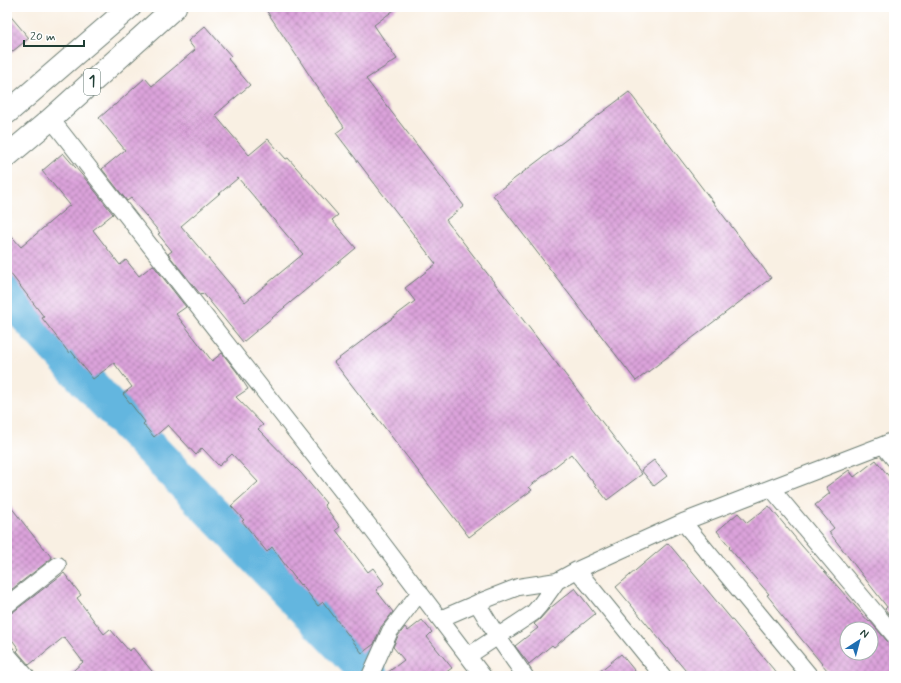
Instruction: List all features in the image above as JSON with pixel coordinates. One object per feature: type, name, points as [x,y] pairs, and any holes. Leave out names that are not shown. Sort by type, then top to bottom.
[{"type":"highway","name":"1","points":[[7,113],[130,7]]},
{"type":"highway","name":"1","points":[[7,156],[51,119],[175,7]]},
{"type":"street","points":[[51,119],[420,592],[483,676]]},
{"type":"street","points":[[440,619],[518,587],[556,581],[683,522],[889,443],[894,459]]},
{"type":"street","points":[[771,488],[894,635]]},
{"type":"street","points":[[683,522],[810,676]]},
{"type":"street","points":[[7,605],[58,565]]},
{"type":"street","points":[[577,570],[663,676]]},
{"type":"street","points":[[468,656],[533,612],[540,605],[556,581]]},
{"type":"street","points":[[372,671],[390,631],[420,592]]},
{"type":"street","points":[[477,603],[497,636],[525,676]]},
{"type":"street","points":[[7,654],[26,676]]},
{"type":"building","points":[[264,7],[398,7],[374,25],[397,59],[366,79],[464,206],[446,220],[642,474],[607,500],[571,454],[529,487],[532,490],[469,537],[334,362],[415,301],[405,288],[436,264],[336,133],[344,127]]},
{"type":"building","points":[[7,12],[29,38],[7,56]]},
{"type":"building","points":[[205,26],[231,56],[228,59],[250,85],[215,115],[249,155],[268,139],[286,159],[288,158],[338,215],[332,220],[356,248],[243,342],[203,293],[201,295],[168,254],[172,251],[158,234],[160,233],[131,198],[127,201],[102,169],[125,150],[99,118],[145,78],[152,86],[195,50],[188,41]],"holes":[[[238,178],[303,254],[245,302],[181,226]]]},
{"type":"building","points":[[629,92],[771,278],[636,381],[493,195]]},
{"type":"building","points":[[63,153],[113,214],[93,230],[120,265],[126,260],[139,276],[153,265],[186,307],[176,314],[212,361],[222,353],[248,389],[236,397],[263,425],[258,429],[301,473],[326,503],[324,505],[340,527],[336,530],[368,572],[373,568],[384,583],[376,590],[393,612],[381,627],[374,644],[362,653],[323,602],[318,606],[301,584],[300,585],[272,547],[267,552],[242,521],[244,520],[231,506],[258,482],[232,454],[219,466],[202,448],[196,455],[168,425],[154,437],[143,424],[145,422],[123,394],[132,387],[114,363],[93,379],[71,351],[69,353],[42,318],[44,317],[7,269],[7,231],[21,247],[70,205],[42,171]]},
{"type":"building","points":[[654,460],[667,476],[654,486],[641,470]]},
{"type":"building","points":[[876,460],[894,483],[894,620],[885,609],[887,607],[829,532],[834,528],[815,505],[830,493],[826,487],[849,470],[854,477]]},
{"type":"building","points":[[7,502],[52,558],[7,593]]},
{"type":"building","points":[[769,506],[868,621],[839,621],[839,661],[879,661],[879,631],[890,644],[894,644],[894,676],[832,676],[778,611],[779,610],[767,595],[769,594],[729,548],[730,547],[717,531],[738,513],[747,523]]},
{"type":"building","points":[[668,543],[779,676],[690,676],[616,587]]},
{"type":"building","points":[[64,573],[81,595],[77,598],[104,634],[110,629],[129,651],[133,648],[156,676],[67,676],[83,662],[64,637],[29,665],[17,651],[19,649],[7,633],[7,614],[13,612]]},
{"type":"building","points":[[575,588],[595,614],[554,647],[552,645],[529,664],[515,646],[538,628],[534,624],[549,609]]},
{"type":"building","points":[[422,620],[432,632],[427,637],[452,668],[441,676],[383,676],[404,660],[393,647],[398,636],[405,627],[408,631]]},
{"type":"building","points":[[621,654],[639,676],[594,676]]},
{"type":"waterway","points":[[7,294],[102,398],[370,676]]}]
